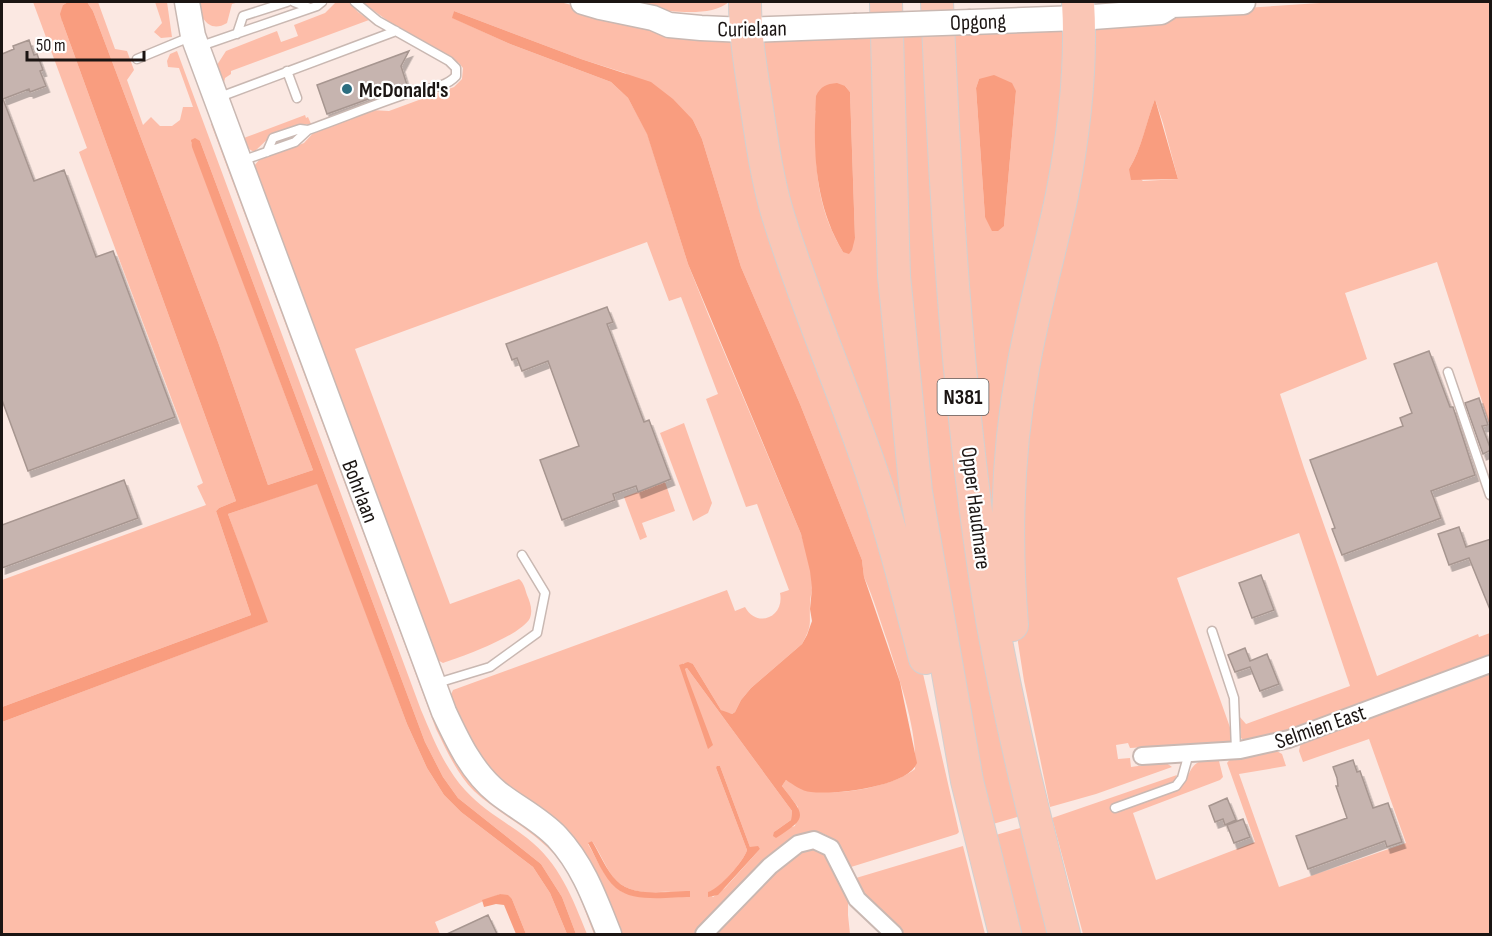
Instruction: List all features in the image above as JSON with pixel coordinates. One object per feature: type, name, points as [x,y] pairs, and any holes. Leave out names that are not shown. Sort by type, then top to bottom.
[{"type":"highway","name":"N381","points":[[886,2],[894,276],[916,492],[967,781],[1005,934]]},
{"type":"highway","name":"Opper Haudmare","points":[[937,2],[951,268],[979,530],[993,624],[1013,727],[1064,934]]},
{"type":"highway","name":"N381","points":[[1027,787],[1020,689],[1009,590],[1008,530],[1012,456],[1022,369],[1069,156],[1074,117],[1079,7]]},
{"type":"highway","name":"N381","points":[[745,15],[764,155],[777,211],[816,323],[863,446],[897,552],[930,676],[967,781]]},
{"type":"main road","name":"Bohrlaan","points":[[187,2],[196,42],[456,739],[477,772],[499,794],[556,835],[589,883],[609,934]]},
{"type":"main road","name":"Curielaan","points":[[583,2],[653,18],[669,25],[721,30],[745,15],[854,18]]},
{"type":"main road","name":"Opgong","points":[[854,18],[971,14],[1079,7],[1113,2]]},
{"type":"main road","name":"Opgong","points":[[1079,7],[1161,12],[1168,3],[1243,2]]},
{"type":"street","name":"Selmien East","points":[[1142,756],[1236,750],[1265,745],[1318,730],[1491,664]]},
{"type":"street","points":[[704,934],[770,866],[798,844],[814,840],[831,848],[857,899],[894,934]]},
{"type":"lane","points":[[237,34],[243,16],[287,2]]},
{"type":"lane","points":[[294,2],[310,8]]},
{"type":"lane","points":[[136,59],[196,42],[237,34],[317,6],[322,2]]},
{"type":"lane","points":[[240,162],[295,142],[308,130],[412,92],[434,88],[452,81],[456,76],[456,68],[449,61],[367,13],[355,2]]},
{"type":"lane","points":[[217,98],[396,31]]},
{"type":"lane","points":[[287,72],[297,98]]},
{"type":"lane","points":[[1448,372],[1491,495]]},
{"type":"lane","points":[[434,684],[490,667],[537,633],[545,592],[522,555]]},
{"type":"lane","points":[[1212,631],[1234,698],[1236,750]]},
{"type":"lane","points":[[1115,808],[1176,786],[1182,778],[1189,752]]},
{"type":"shaded area","points":[[33,2],[68,2],[63,5],[62,21],[236,501],[216,511],[251,615],[2,707],[2,580],[206,505],[197,486],[203,483],[79,152],[87,148]]},
{"type":"shaded area","points":[[68,2],[87,2],[93,11],[218,342],[268,485],[313,470],[192,147],[191,140],[195,138],[200,141],[425,742],[443,777],[458,798],[541,864],[562,897],[576,934],[567,934],[550,893],[533,867],[461,812],[444,795],[427,768],[407,724],[317,484],[228,514],[268,622],[2,722],[2,707],[251,615],[216,511],[236,501],[62,21],[60,14],[63,5]]},
{"type":"shaded area","points":[[87,2],[98,2],[115,49],[127,51],[134,70],[127,80],[143,125],[151,117],[160,126],[172,126],[180,120],[183,107],[193,107],[179,68],[168,67],[167,61],[170,54],[177,51],[421,710],[435,742],[451,772],[465,790],[487,810],[527,838],[557,870],[587,934],[576,934],[562,897],[541,864],[458,798],[443,777],[425,742],[200,141],[191,142],[313,470],[268,485],[218,342],[93,11]]},
{"type":"shaded area","points":[[155,2],[167,2],[172,37],[161,38],[154,32],[162,23]]},
{"type":"shaded area","points":[[197,2],[239,2],[232,4],[227,23],[215,26],[210,25],[203,18]]},
{"type":"shaded area","points":[[336,2],[349,2],[369,20],[231,71],[224,83],[221,81],[217,65],[226,51],[277,31],[281,42],[298,36],[294,25],[325,13]]},
{"type":"shaded area","points":[[362,2],[560,2],[629,20],[730,41],[735,46],[919,656],[959,832],[957,834],[847,867],[836,845],[827,835],[813,832],[803,834],[748,880],[696,934],[616,934],[601,894],[488,771],[449,699],[453,690],[727,590],[735,611],[745,607],[750,614],[763,619],[774,614],[780,601],[780,593],[789,590],[757,504],[746,507],[706,399],[718,394],[681,297],[669,301],[647,242],[355,349],[450,604],[519,579],[530,603],[530,618],[525,625],[504,638],[443,663],[434,658],[254,166],[259,160],[304,143],[315,131],[371,110],[389,111],[454,87],[462,79],[463,68],[459,63],[388,21]],"holes":[[[454,11],[581,59],[625,73],[693,120],[702,139],[741,267],[800,404],[862,560],[864,577],[888,643],[911,722],[915,769],[907,774],[870,788],[843,792],[817,790],[786,780],[782,786],[798,807],[795,826],[774,832],[791,820],[792,811],[687,668],[685,669],[687,676],[683,663],[693,664],[721,710],[732,714],[735,712],[751,688],[802,644],[810,624],[812,590],[810,568],[801,534],[688,264],[647,133],[628,98],[611,82],[510,44],[453,18]],[[720,766],[750,847],[760,849],[725,888],[713,897],[708,893],[730,874],[747,850],[716,768]],[[592,841],[611,874],[621,885],[648,892],[625,893],[613,884],[604,872],[588,844]]]},
{"type":"shaded area","points":[[615,2],[729,2],[718,8],[690,12]]},
{"type":"shaded area","points":[[1335,2],[1490,2],[1490,426],[1437,262],[1345,293],[1367,359],[1280,394],[1377,676],[1478,634],[1479,637],[1490,633],[1490,658],[1279,734],[1245,741],[1241,738],[1239,716],[1246,724],[1350,686],[1299,533],[1177,578],[1232,733],[1230,742],[1130,748],[1128,743],[1116,745],[1118,759],[1130,758],[1131,767],[1165,762],[1172,767],[1096,794],[1050,807],[1024,681],[1015,623],[1016,469],[1091,32],[1102,24],[1230,9]],"holes":[[[1155,99],[1178,179],[1143,181],[1129,169],[1141,144]]]},
{"type":"shaded area","points":[[454,11],[581,59],[651,82],[673,99],[693,120],[702,139],[741,267],[800,404],[862,560],[864,577],[900,682],[917,763],[911,771],[900,778],[869,788],[811,792],[786,780],[782,786],[800,815],[794,825],[776,838],[773,836],[774,832],[791,820],[792,811],[687,668],[685,669],[687,676],[713,745],[708,749],[679,665],[688,662],[693,664],[721,710],[732,714],[735,712],[751,688],[802,644],[807,635],[812,621],[810,571],[801,534],[688,264],[647,134],[628,98],[611,82],[510,44],[452,18]]},
{"type":"shaded area","points":[[1036,27],[1071,31],[1003,529],[988,529],[949,33]],"holes":[[[979,79],[1016,91],[1004,226],[985,217],[976,88]]]},
{"type":"shaded area","points":[[930,33],[1024,815],[986,826],[912,370],[895,34]]},
{"type":"shaded area","points":[[762,35],[875,36],[924,593],[781,209]],"holes":[[[845,86],[850,92],[855,238],[843,252],[827,217],[818,183],[815,111]]]},
{"type":"shaded area","points":[[994,75],[1012,83],[1016,91],[1004,226],[998,231],[992,231],[985,217],[976,88],[979,79]]},
{"type":"shaded area","points":[[837,83],[845,86],[850,92],[855,238],[849,254],[843,252],[826,215],[816,157],[816,96],[824,86]]},
{"type":"shaded area","points":[[1155,99],[1178,179],[1131,180],[1129,169],[1141,144]]},
{"type":"shaded area","points":[[305,115],[311,124],[296,125],[274,133],[254,152],[244,146],[241,139]]},
{"type":"shaded area","points":[[217,122],[435,710],[566,858],[601,934],[594,934],[575,886],[559,860],[540,840],[474,791],[457,770],[436,729],[211,124]]},
{"type":"shaded area","points":[[684,423],[712,503],[708,513],[693,521],[660,433]]},
{"type":"shaded area","points":[[665,482],[675,511],[642,523],[647,537],[640,540],[624,497]]},
{"type":"shaded area","points":[[318,483],[407,724],[427,768],[444,795],[461,812],[533,867],[550,893],[567,934],[526,934],[512,899],[500,894],[435,922],[440,934],[2,934],[2,722],[267,622],[228,514]]},
{"type":"shaded area","points":[[1490,669],[1490,934],[1083,934],[1052,818],[1177,775],[1174,782],[1113,806],[1116,813],[1176,790],[1198,762],[1214,758],[1219,761],[1223,777],[1220,780],[1133,813],[1156,880],[1255,842],[1227,763],[1232,757],[1275,750],[1282,754],[1286,766],[1239,774],[1279,887],[1406,843],[1369,739],[1303,762],[1299,751],[1301,742]]},
{"type":"shaded area","points":[[717,766],[720,766],[750,847],[758,846],[760,849],[718,895],[708,897],[708,892],[730,874],[747,850]]},
{"type":"shaded area","points":[[1027,826],[1054,934],[1014,934],[989,837]]},
{"type":"shaded area","points":[[592,841],[610,872],[624,886],[642,892],[690,891],[690,897],[652,898],[623,893],[611,883],[604,873],[588,843]]},
{"type":"shaded area","points":[[963,846],[985,934],[902,934],[867,897],[856,878]]},
{"type":"shaded area","points":[[803,847],[822,848],[848,894],[850,934],[711,934],[757,886]]},
{"type":"shaded area","points":[[500,894],[508,895],[512,899],[526,934],[516,934],[504,905],[484,907],[482,900]]},
{"type":"building","points":[[29,40],[34,55],[37,54],[43,70],[40,71],[46,86],[30,92],[29,89],[3,99],[34,181],[64,170],[96,257],[113,251],[175,417],[28,471],[2,400],[2,54],[14,49],[13,46]]},
{"type":"building","points":[[409,51],[401,66],[407,85],[327,114],[317,85]]},
{"type":"building","points":[[607,307],[613,322],[607,324],[644,422],[649,420],[671,479],[638,492],[636,486],[613,494],[615,500],[562,520],[540,460],[579,446],[548,361],[522,371],[517,358],[512,360],[506,344]]},
{"type":"building","points":[[1429,351],[1450,407],[1453,407],[1475,475],[1431,491],[1441,518],[1342,555],[1332,529],[1335,528],[1310,460],[1403,426],[1400,418],[1412,413],[1394,364]]},
{"type":"building","points":[[1479,398],[1488,425],[1482,426],[1491,450],[1483,454],[1465,403]]},
{"type":"building","points":[[124,480],[138,518],[2,568],[2,525]]},
{"type":"building","points":[[1459,527],[1466,547],[1491,539],[1491,612],[1469,558],[1449,565],[1438,534]]},
{"type":"building","points":[[1261,575],[1274,610],[1252,618],[1239,583]]},
{"type":"building","points":[[1245,648],[1250,661],[1267,654],[1279,684],[1260,691],[1250,667],[1235,672],[1228,655]]},
{"type":"building","points":[[1353,760],[1357,772],[1360,771],[1373,808],[1388,803],[1402,842],[1387,847],[1385,841],[1308,869],[1296,836],[1347,818],[1336,786],[1338,786],[1337,778],[1333,767]]},
{"type":"building","points":[[1227,798],[1236,820],[1225,825],[1223,819],[1215,822],[1209,806]]},
{"type":"building","points":[[1243,819],[1250,837],[1234,843],[1227,825]]},
{"type":"building","points":[[488,915],[497,934],[447,934]]},
{"type":"place","name":"McDonald's","points":[[347,89]]}]
